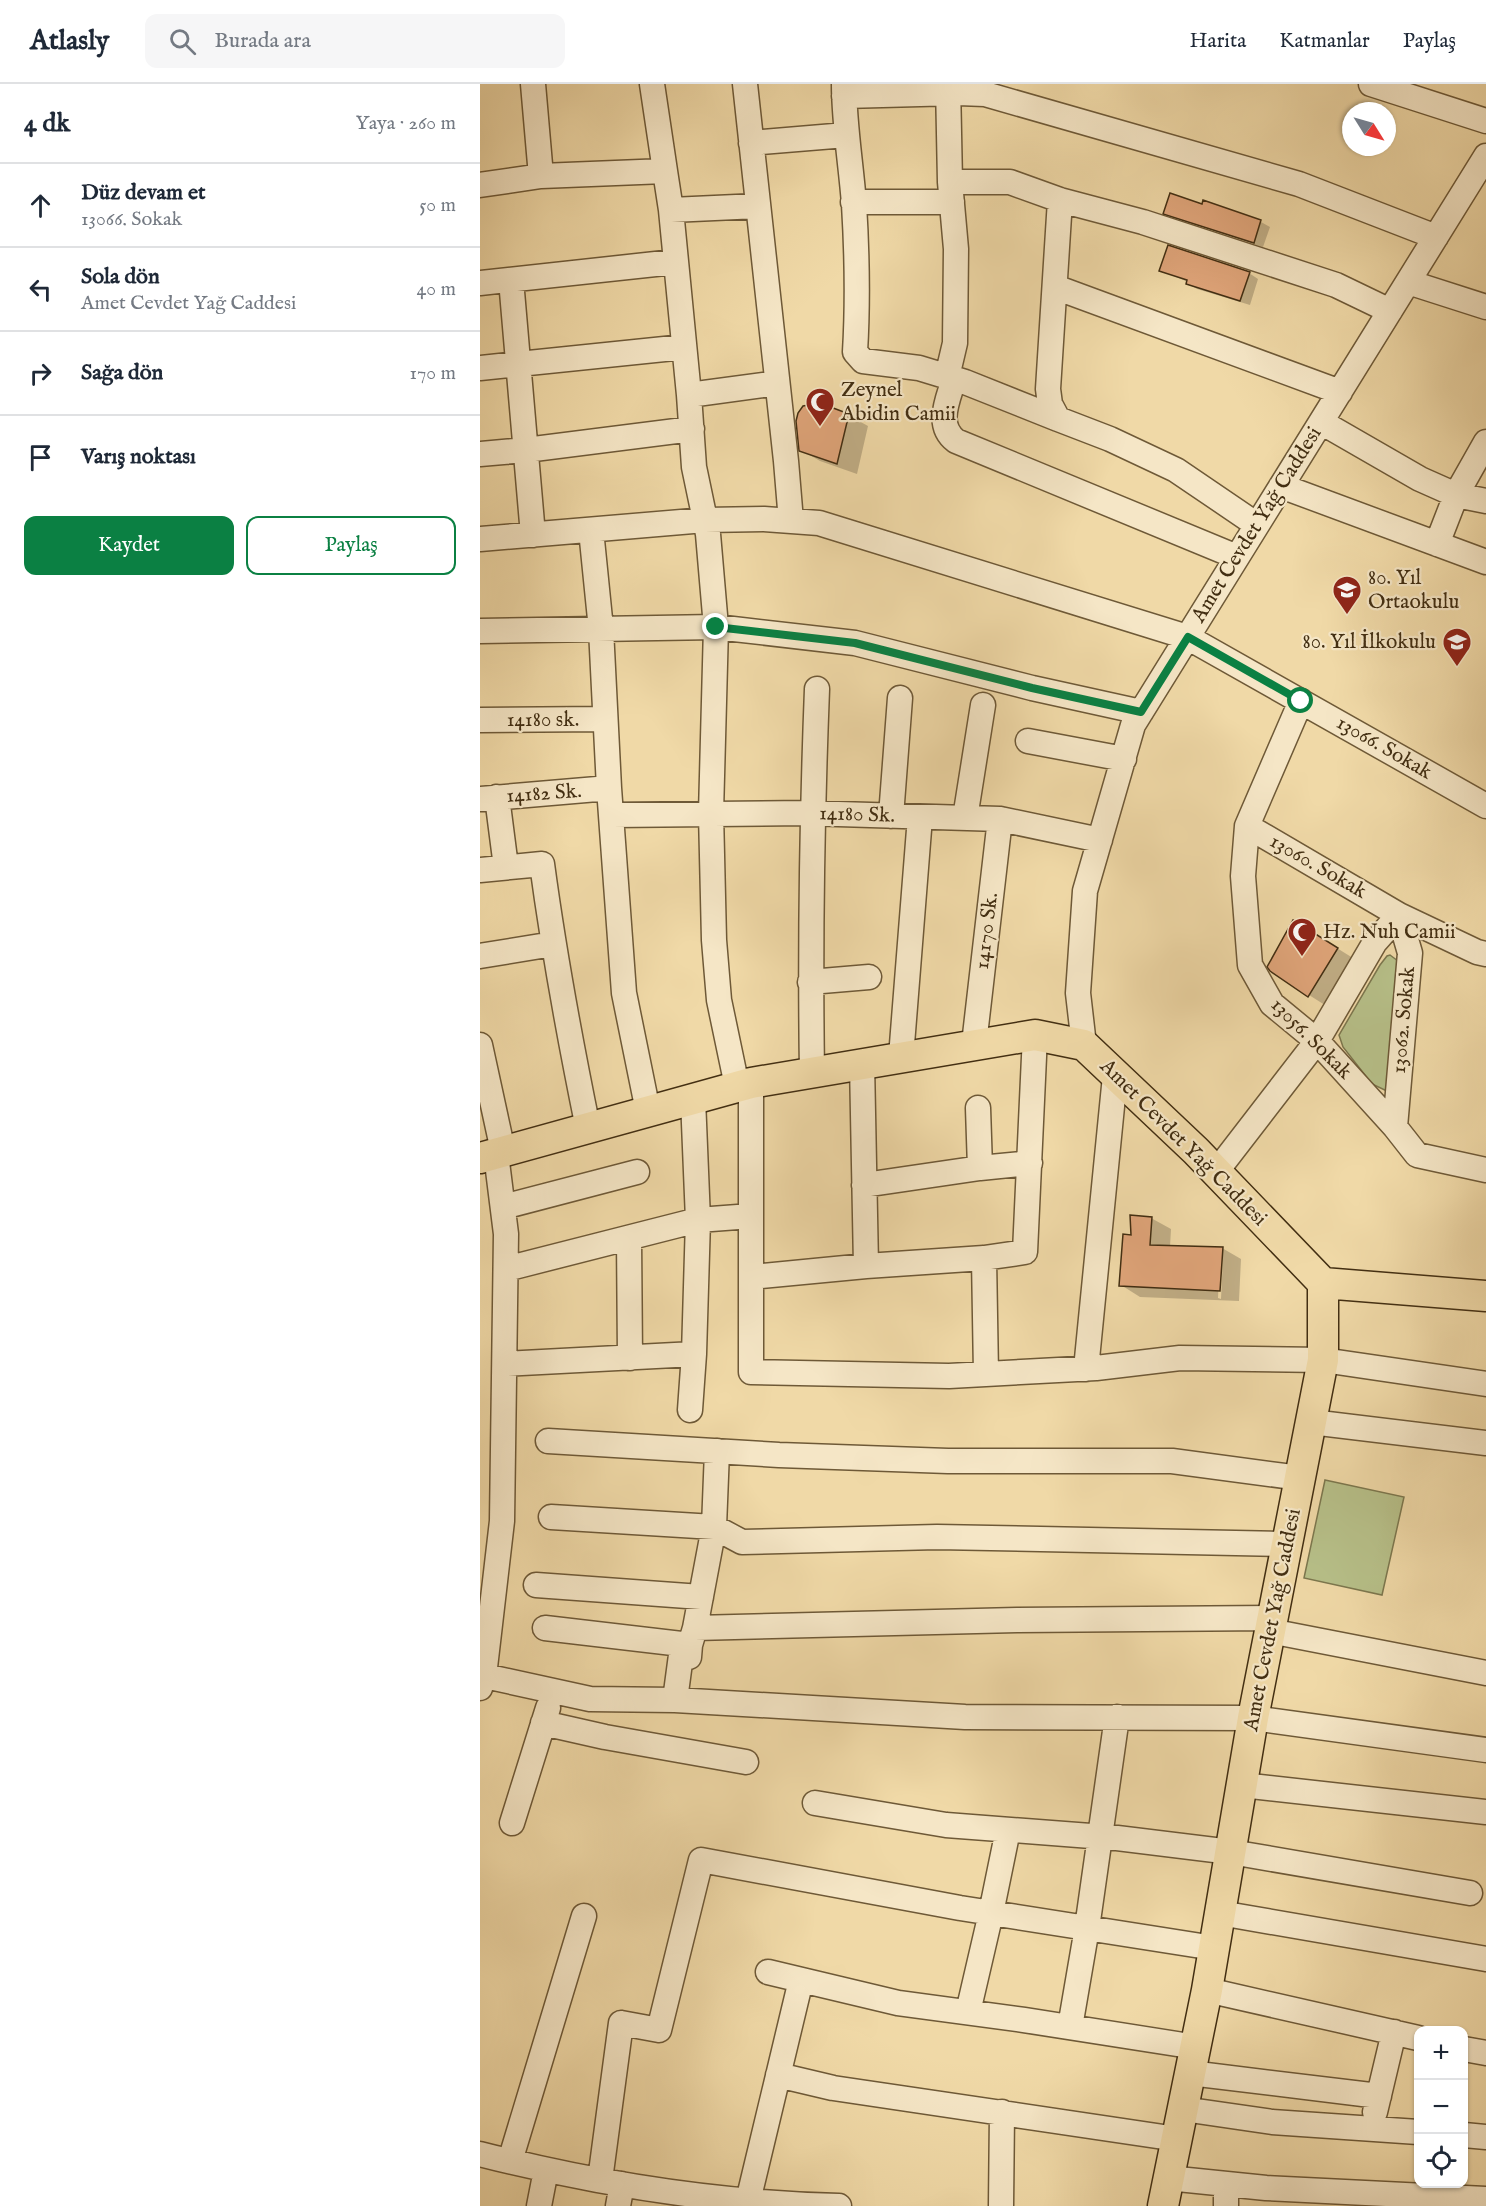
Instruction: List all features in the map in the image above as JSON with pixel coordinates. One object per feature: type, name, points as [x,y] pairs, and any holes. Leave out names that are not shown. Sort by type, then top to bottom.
[{"type":"main road","points":[[493,1154],[744,1084],[1035,1035],[1084,1045]]},
{"type":"main road","name":"Amet Cevdet Yağ Caddesi","points":[[1084,1045],[1216,1173],[1323,1283],[1323,1360],[1253,1718],[1215,1948],[1166,2192]]},
{"type":"main road","points":[[1323,1283],[1486,1296]]},
{"type":"street","points":[[533,84],[541,176]]},
{"type":"street","points":[[652,84],[670,210],[694,467],[708,534],[716,627],[711,813],[714,940],[719,1000],[744,1084],[751,1216],[751,1372],[949,1376],[1086,1369],[1180,1358],[1323,1360],[1486,1384]]},
{"type":"street","points":[[745,84],[790,521]]},
{"type":"street","points":[[1371,84],[1486,121]]},
{"type":"street","points":[[948,88],[951,192],[956,249],[956,343],[944,426],[948,435],[956,441],[1237,557]]},
{"type":"street","points":[[1257,525],[1176,470],[1110,439],[919,368],[863,362],[855,352],[858,305],[854,202],[846,135],[844,90],[948,88],[985,94],[1299,184],[1436,237]]},
{"type":"street","points":[[751,143],[846,135]]},
{"type":"street","name":"Amet Cevdet Yağ Caddesi","points":[[1084,1045],[1078,993],[1085,891],[1133,725],[1486,156]]},
{"type":"street","points":[[480,184],[541,176],[664,171]]},
{"type":"street","points":[[854,202],[951,192],[1010,182],[1060,200],[1143,222],[1336,285],[1390,311]]},
{"type":"street","points":[[1058,419],[1050,404],[1048,389],[1060,200]]},
{"type":"street","points":[[670,210],[758,206]]},
{"type":"street","points":[[480,283],[674,262]]},
{"type":"street","points":[[512,280],[533,535]]},
{"type":"street","points":[[1408,282],[1486,307]]},
{"type":"street","points":[[1055,287],[1340,392]]},
{"type":"street","points":[[480,368],[684,347]]},
{"type":"street","points":[[689,395],[777,383]]},
{"type":"street","points":[[1321,423],[1420,479],[1456,495],[1486,501]]},
{"type":"street","points":[[480,454],[692,429]]},
{"type":"street","points":[[1437,544],[1456,495],[1486,442]]},
{"type":"street","points":[[1281,486],[1486,562]]},
{"type":"street","name":"13066. Sokak","points":[[480,539],[705,520],[764,519],[819,523],[1188,637],[1486,806]]},
{"type":"street","points":[[591,530],[601,629],[609,788],[624,993],[648,1111]]},
{"type":"street","points":[[480,631],[716,627],[855,643],[1032,688],[1141,712]]},
{"type":"street","points":[[812,1072],[810,982],[817,689]]},
{"type":"street","points":[[891,816],[900,698]]},
{"type":"street","name":"13056. Sokak","points":[[1301,701],[1247,826],[1243,876],[1250,965],[1272,1004],[1317,1041],[1395,1127],[1417,1155],[1486,1170]]},
{"type":"street","points":[[965,818],[983,705]]},
{"type":"street","name":"14180 sk.","points":[[480,720],[605,719]]},
{"type":"street","points":[[1028,741],[1124,759]]},
{"type":"street","name":"14182 Sk.","points":[[488,798],[609,788]]},
{"type":"street","points":[[488,798],[506,867]]},
{"type":"street","name":"14180 Sk.","points":[[612,815],[813,813],[1000,819],[1100,840]]},
{"type":"street","points":[[901,1057],[920,817]]},
{"type":"street","name":"14170 Sk.","points":[[974,1044],[1000,819]]},
{"type":"street","name":"13060. Sokak","points":[[1247,826],[1399,915],[1477,952],[1486,954]]},
{"type":"street","points":[[480,870],[542,864],[553,944],[588,1128]]},
{"type":"street","points":[[1216,1173],[1317,1041],[1375,942],[1399,915]]},
{"type":"street","name":"13062. Sokak","points":[[1395,1127],[1410,953],[1399,915]]},
{"type":"street","points":[[480,956],[553,944]]},
{"type":"street","points":[[810,982],[868,977]]},
{"type":"street","points":[[751,1277],[984,1258],[1024,1252],[1035,1035]]},
{"type":"street","points":[[480,1045],[493,1154],[506,1234],[502,1521],[481,1679],[590,1699],[675,1700],[965,1717],[1253,1718],[1486,1750]]},
{"type":"street","points":[[862,1063],[866,1266]]},
{"type":"street","points":[[1086,1369],[1115,1076]]},
{"type":"street","points":[[690,1410],[698,1220],[693,1099]]},
{"type":"street","points":[[978,1108],[980,1168]]},
{"type":"street","points":[[864,1185],[1030,1163]]},
{"type":"street","points":[[503,1207],[637,1172]]},
{"type":"street","points":[[506,1269],[698,1220],[751,1216]]},
{"type":"street","points":[[629,1238],[630,1358]]},
{"type":"street","points":[[984,1258],[986,1374]]},
{"type":"street","points":[[505,1364],[694,1354]]},
{"type":"street","points":[[1311,1422],[1486,1443]]},
{"type":"street","points":[[548,1441],[948,1461],[1172,1461],[1300,1478]]},
{"type":"street","points":[[675,1700],[681,1655],[689,1657],[714,1527],[717,1451]]},
{"type":"street","points":[[551,1517],[714,1527],[742,1542],[937,1537],[1287,1544]]},
{"type":"street","points":[[536,1585],[701,1597]]},
{"type":"street","points":[[545,1628],[692,1637],[1006,1620],[1272,1625],[1486,1673]]},
{"type":"street","points":[[512,1823],[553,1691]]},
{"type":"street","points":[[1070,2027],[1087,1928],[1117,1717]]},
{"type":"street","points":[[543,1723],[605,1737],[746,1762]]},
{"type":"street","points":[[1242,1785],[1486,1812]]},
{"type":"street","points":[[814,1803],[946,1825],[1100,1837],[1231,1852],[1470,1893]]},
{"type":"street","points":[[968,2012],[1008,1830]]},
{"type":"street","points":[[613,2190],[621,2023],[659,2030],[701,1860],[991,1913],[1215,1948]]},
{"type":"street","points":[[1220,1913],[1486,1959]]},
{"type":"street","points":[[510,2161],[584,1916]]},
{"type":"street","points":[[768,1972],[898,2003],[1070,2027],[1193,2060],[1379,2096]]},
{"type":"street","points":[[748,2201],[801,1980]]},
{"type":"street","points":[[1207,1990],[1414,2037]]},
{"type":"street","points":[[1371,2129],[1394,2032]]},
{"type":"street","points":[[1468,2050],[1486,2053]]},
{"type":"street","points":[[778,2075],[833,2088],[1177,2139]]},
{"type":"street","points":[[1183,2109],[1272,2122],[1414,2132]]},
{"type":"street","points":[[1001,2206],[1002,2112]]},
{"type":"street","points":[[1468,2135],[1486,2137]]},
{"type":"street","points":[[480,2154],[613,2190],[697,2200],[836,2206]]},
{"type":"street","points":[[539,2206],[546,2170]]},
{"type":"street","points":[[1166,2192],[1226,2195],[1266,2188],[1486,2199]]},
{"type":"green space","points":[[1390,955],[1398,961],[1389,1092],[1372,1084],[1343,1047],[1339,1035],[1380,965]]},
{"type":"green space","points":[[1325,1480],[1404,1497],[1382,1595],[1304,1578]]},
{"type":"building","points":[[1170,193],[1202,204],[1203,200],[1261,220],[1254,243],[1163,214]]},
{"type":"building","points":[[1168,245],[1250,272],[1240,301],[1186,284],[1187,280],[1159,271]]},
{"type":"building","name":"Zeynel Abidin Camii","points":[[820,403],[849,414],[837,464],[799,451],[796,421],[798,413],[803,406]]},
{"type":"building","name":"Hz. Nuh Camii","points":[[1293,920],[1338,948],[1308,997],[1267,967]]},
{"type":"building","points":[[1130,1215],[1152,1217],[1150,1245],[1223,1247],[1220,1291],[1119,1286],[1123,1234],[1131,1235]]},
{"type":"place","name":"Zeynel Abidin Camii","points":[[820,428]]},
{"type":"place","name":"80. Yıl Ortaokulu","points":[[1347,616]]},
{"type":"place","name":"80. Yıl İlkokulu","points":[[1457,668]]},
{"type":"place","name":"Hz. Nuh Camii","points":[[1302,958]]},
{"type":"route","points":[[716,627],[855,643],[1032,688],[1141,712],[1188,637],[1301,701]]}]
